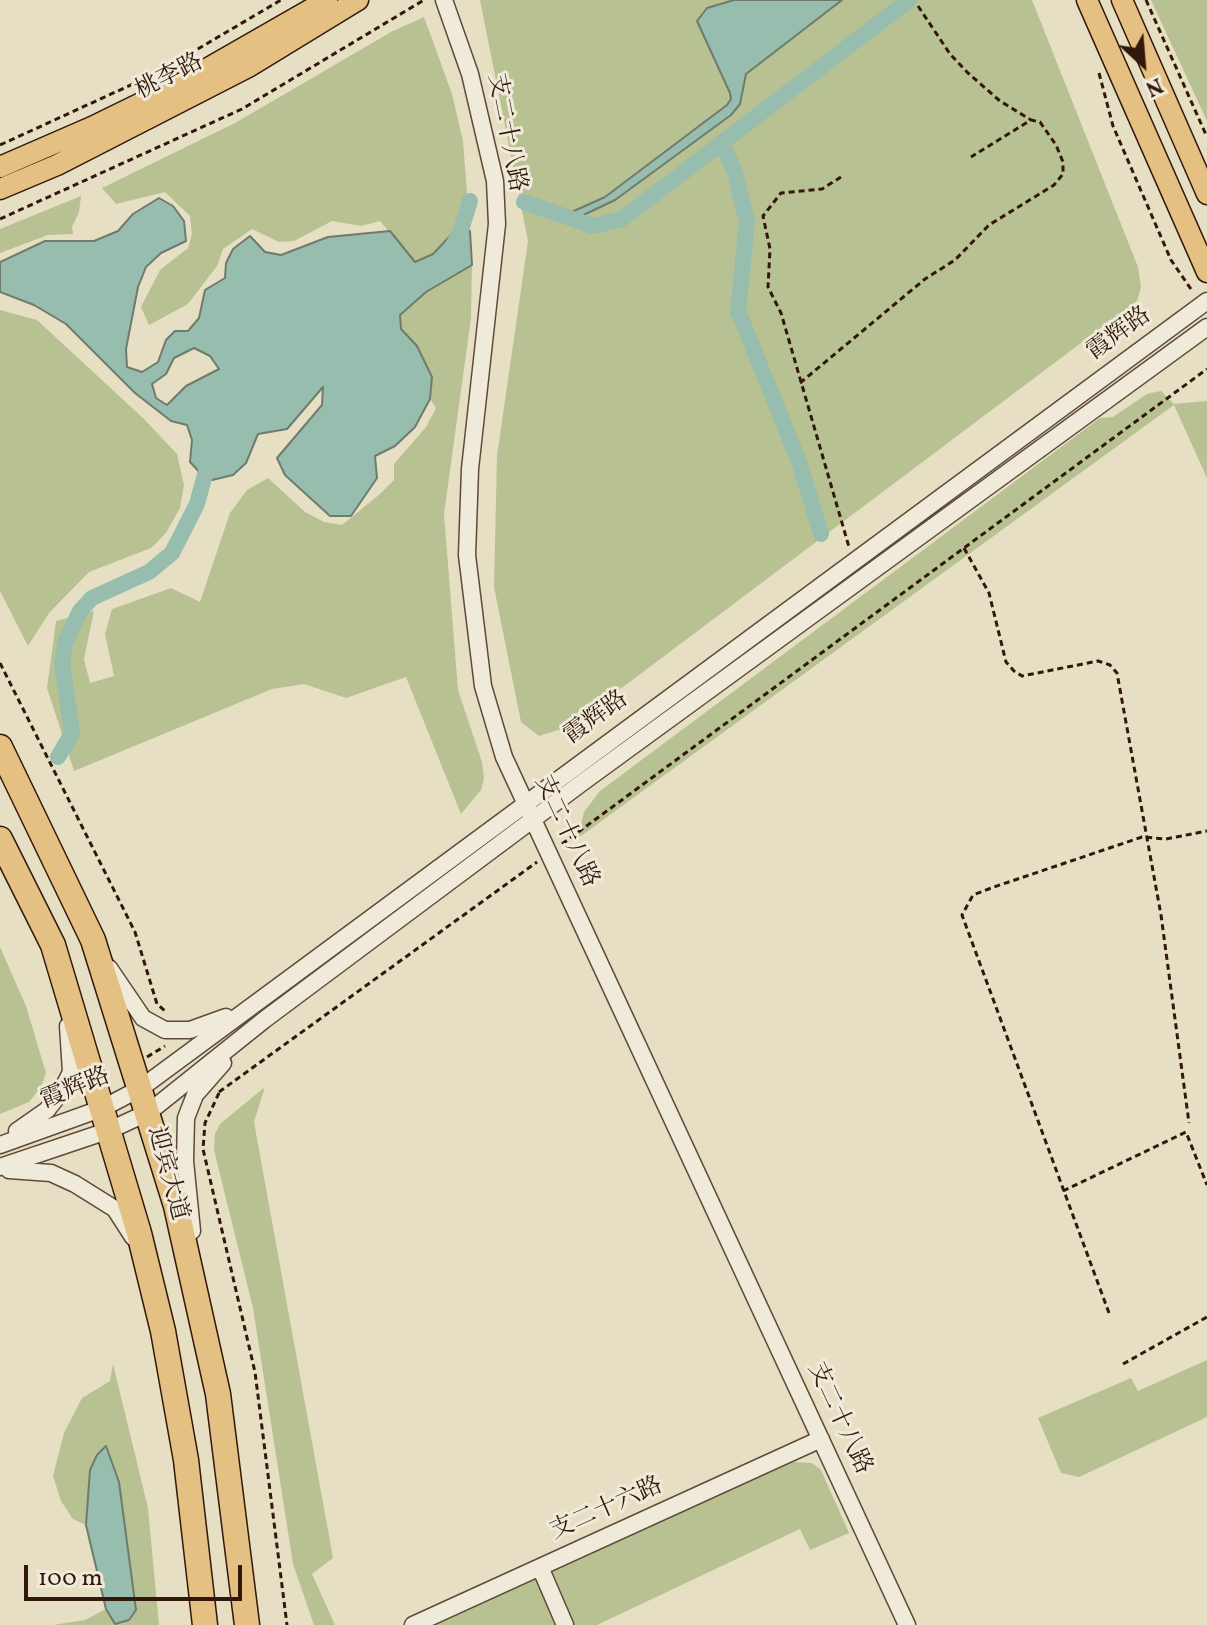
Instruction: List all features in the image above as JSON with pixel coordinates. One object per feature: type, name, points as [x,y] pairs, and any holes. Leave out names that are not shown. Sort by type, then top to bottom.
[{"type":"highway","name":"迎宾大道","points":[[0,747],[93,940],[176,1206],[210,1355],[235,1516],[247,1625]]},
{"type":"highway","name":"迎宾大道","points":[[0,839],[53,945],[107,1119],[151,1282],[186,1460],[205,1625]]},
{"type":"main road","name":"桃李路","points":[[0,167],[184,82],[327,0]]},
{"type":"main road","name":"桃李路","points":[[0,189],[57,165],[250,66],[358,0]]},
{"type":"main road","points":[[1087,0],[1167,180],[1202,289]]},
{"type":"main road","points":[[1122,0],[1207,194]]},
{"type":"main road","points":[[1167,180],[1195,167]]},
{"type":"street","name":"支二十八路","points":[[444,0],[470,74],[488,141],[497,224],[470,469],[467,555],[473,627],[487,700],[504,757],[907,1625]]},
{"type":"street","name":"霞辉路","points":[[0,1170],[107,1119],[137,1077],[253,1004],[1202,289]]},
{"type":"street","name":"霞辉路","points":[[0,1142],[149,1112],[264,1020],[1207,327]]},
{"type":"street","points":[[93,940],[143,1018],[165,1030],[190,1030],[253,1004]]},
{"type":"street","points":[[0,1142],[47,1110],[71,1072],[72,1055],[53,945]]},
{"type":"street","points":[[210,1355],[189,1206],[186,1118],[195,1095],[264,1020]]},
{"type":"street","points":[[0,1170],[51,1173],[115,1209],[138,1247],[151,1282]]},
{"type":"street","name":"支二十六路","points":[[413,1625],[821,1439]]},
{"type":"street","points":[[540,1567],[565,1625]]},
{"type":"path","points":[[0,145],[157,73],[281,0]]},
{"type":"path","points":[[0,219],[242,109],[424,0]]},
{"type":"path","points":[[1146,0],[1207,137]]},
{"type":"path","points":[[800,383],[925,279],[955,260],[989,225],[1054,185],[1063,174],[1063,162],[1040,122],[1031,120],[1000,101],[968,73],[950,54],[918,6]]},
{"type":"path","points":[[1097,68],[1113,126],[1171,260],[1202,289],[1186,299]]},
{"type":"path","points":[[971,157],[1031,120]]},
{"type":"path","points":[[841,177],[822,189],[781,193],[763,216],[770,249],[768,287],[781,313],[849,547]]},
{"type":"path","points":[[210,1100],[1207,369]]},
{"type":"path","points":[[964,548],[989,593],[1006,662],[1014,671],[1022,676],[1098,661],[1110,665],[1117,673],[1148,838],[1189,1123]]},
{"type":"path","points":[[0,663],[135,932],[157,1004],[169,1014]]},
{"type":"path","points":[[1109,1313],[962,915],[973,895],[1148,838],[1166,839],[1207,831]]},
{"type":"path","points":[[137,1077],[190,1030]]},
{"type":"path","points":[[219,1093],[205,1123],[203,1149],[255,1372],[287,1625]]},
{"type":"path","points":[[1063,1191],[1186,1132],[1207,1185]]},
{"type":"path","points":[[1123,1364],[1207,1317]]},
{"type":"shaded area","points":[[480,0],[1032,0],[1138,267],[1141,287],[1137,301],[571,726],[539,736],[521,722],[494,587],[497,456],[528,241]]},
{"type":"shaded area","points":[[734,0],[842,0],[746,74],[740,104],[731,115],[615,200],[575,219],[565,215],[605,197],[727,105],[731,99],[730,93],[697,21],[707,8]]},
{"type":"shaded area","points":[[1151,0],[1207,0],[1207,121]]},
{"type":"shaded area","points":[[424,17],[452,94],[463,141],[470,231],[451,235],[433,254],[415,263],[380,221],[361,226],[332,221],[294,241],[279,242],[252,229],[223,249],[217,266],[188,304],[149,325],[141,307],[160,270],[188,248],[192,234],[190,216],[165,192],[116,204],[102,188],[235,123],[391,32]]},
{"type":"shaded area","points":[[81,196],[79,212],[72,227],[73,234],[48,235],[0,253],[0,229]]},
{"type":"shaded area","points":[[159,198],[173,206],[184,221],[186,241],[161,253],[146,267],[138,287],[126,349],[127,367],[142,372],[158,362],[166,340],[175,331],[188,331],[199,318],[205,290],[225,278],[226,263],[233,249],[250,236],[265,252],[281,255],[328,237],[390,231],[415,262],[433,254],[451,235],[470,231],[472,265],[426,292],[400,315],[401,329],[417,346],[432,377],[430,399],[415,427],[395,446],[375,456],[377,478],[351,516],[330,516],[285,475],[277,458],[322,405],[323,387],[287,429],[258,434],[246,463],[233,475],[212,480],[204,477],[190,462],[192,440],[187,425],[171,421],[135,393],[66,324],[34,305],[0,292],[0,262],[45,241],[94,241],[118,231],[133,214]],"holes":[[[194,348],[210,356],[219,369],[186,386],[167,405],[156,398],[152,384],[166,374],[174,358]]]},
{"type":"shaded area","points":[[472,265],[471,318],[444,514],[458,690],[482,762],[484,778],[481,790],[461,814],[406,677],[346,698],[304,684],[272,689],[74,771],[47,688],[56,621],[94,611],[84,659],[90,683],[114,676],[105,634],[112,609],[171,588],[200,602],[230,513],[247,490],[268,478],[305,512],[324,522],[342,525],[380,494],[394,480],[394,464],[426,427],[436,408],[430,399],[432,377],[417,346],[401,329],[400,315],[426,292]]},
{"type":"shaded area","points":[[0,310],[37,320],[144,419],[177,454],[184,485],[180,508],[166,533],[151,548],[89,572],[49,613],[28,646],[0,591]]},
{"type":"shaded area","points":[[1161,391],[1174,404],[1207,401],[1207,478],[1174,405],[578,838],[584,812],[600,791],[1100,418],[1113,417],[1147,394]]},
{"type":"shaded area","points":[[0,947],[26,1006],[46,1073],[41,1087],[29,1102],[0,1114]]},
{"type":"shaded area","points":[[265,1087],[254,1122],[333,1558],[312,1574],[335,1625],[314,1625],[293,1564],[253,1308],[214,1150],[215,1134],[220,1124]]},
{"type":"shaded area","points":[[1207,1360],[1207,1417],[1079,1477],[1061,1473],[1038,1418],[1131,1378],[1138,1391]]},
{"type":"shaded area","points":[[113,1364],[148,1508],[159,1625],[53,1625],[85,1620],[106,1609],[86,1525],[73,1519],[61,1501],[53,1476],[64,1433],[82,1398],[110,1381]]},
{"type":"shaded area","points":[[106,1446],[119,1482],[136,1610],[129,1620],[115,1624],[106,1609],[86,1525],[90,1470],[97,1455]]},
{"type":"shaded area","points":[[794,1462],[812,1463],[821,1470],[849,1533],[810,1550],[800,1529],[597,1625],[430,1625]]},
{"type":"waterway","points":[[524,202],[593,226],[622,219],[909,0]]},
{"type":"waterway","points":[[723,145],[735,173],[747,222],[738,311],[799,462],[821,534]]},
{"type":"waterway","points":[[450,251],[460,233],[470,201]]},
{"type":"waterway","points":[[58,757],[72,733],[62,663],[65,643],[80,611],[92,598],[149,572],[172,553],[197,504],[210,456]]}]
